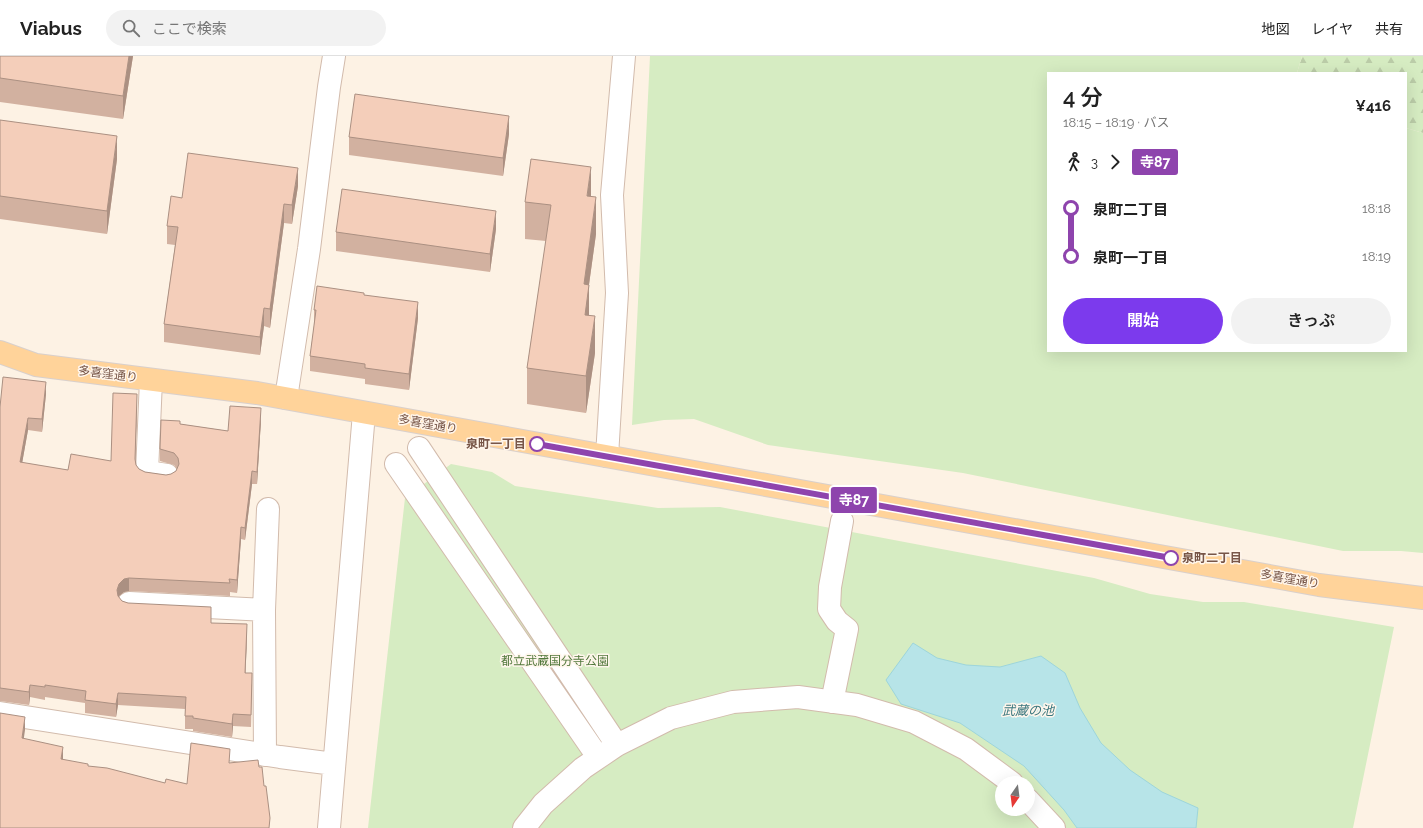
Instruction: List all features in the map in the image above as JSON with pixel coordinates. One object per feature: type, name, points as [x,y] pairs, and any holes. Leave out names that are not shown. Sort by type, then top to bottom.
[{"type":"main road","name":"多喜窪通り","points":[[0,352],[36,365],[257,393],[1319,585],[1423,598]]},
{"type":"street","points":[[286,398],[309,249],[334,56]]},
{"type":"street","points":[[607,456],[617,293],[612,195],[624,56]]},
{"type":"street","points":[[151,380],[147,472],[167,475]]},
{"type":"street","points":[[329,828],[364,413]]},
{"type":"street","points":[[419,448],[617,745]]},
{"type":"street","points":[[396,464],[598,757]]},
{"type":"street","points":[[265,755],[264,610],[268,509]]},
{"type":"street","points":[[832,702],[847,629],[837,621],[829,609],[830,587],[842,521]]},
{"type":"street","points":[[129,603],[264,610]]},
{"type":"street","points":[[524,828],[543,804],[582,768],[617,745],[671,718],[734,702],[798,697],[857,705],[914,722],[966,748],[1003,776]]},
{"type":"street","points":[[0,712],[265,755],[334,764]]},
{"type":"street","points":[[1035,808],[1054,828]]},
{"type":"green space","points":[[650,56],[1302,56],[1297,72],[1047,72],[1047,352],[1407,352],[1407,128],[1423,133],[1423,553],[1401,551],[1343,551],[963,473],[768,445],[694,419],[664,420],[632,425]]},
{"type":"green space","points":[[1302,56],[1423,56],[1423,133],[1407,128],[1407,72],[1297,72]]},
{"type":"green space","name":"都立武蔵国分寺公園","points":[[451,464],[492,472],[515,486],[658,508],[720,507],[1094,578],[1150,594],[1203,602],[1244,602],[1394,627],[1353,828],[368,828],[405,498]]},
{"type":"water","name":"武蔵の池","points":[[913,643],[937,658],[966,665],[1000,667],[1041,656],[1065,673],[1080,708],[1101,743],[1130,770],[1162,792],[1198,808],[1196,828],[1077,828],[1064,810],[1035,778],[1035,776],[1033,776],[1024,766],[960,723],[901,704],[886,680]]},
{"type":"building","points":[[0,56],[129,56],[123,96],[0,78]]},
{"type":"building","points":[[355,94],[509,116],[503,158],[349,137]]},
{"type":"building","points":[[0,120],[117,136],[107,211],[0,196]]},
{"type":"building","points":[[188,153],[298,168],[292,205],[284,204],[270,309],[264,308],[260,337],[164,324],[178,227],[167,226],[171,196],[182,198]]},
{"type":"building","points":[[531,159],[591,167],[587,196],[596,197],[584,284],[589,285],[585,315],[595,316],[586,376],[527,368],[551,205],[525,202]]},
{"type":"building","points":[[342,189],[496,211],[490,254],[336,232]]},
{"type":"building","points":[[317,286],[364,293],[364,295],[418,302],[409,374],[365,368],[365,364],[310,356],[316,310],[314,310]]},
{"type":"building","points":[[3,377],[46,382],[42,419],[28,418],[20,462],[68,470],[71,454],[111,461],[113,393],[137,394],[136,465],[139,469],[145,472],[166,475],[176,471],[179,464],[178,458],[174,453],[160,449],[161,420],[180,421],[180,424],[228,431],[230,406],[261,408],[257,472],[252,471],[245,528],[241,527],[237,580],[229,579],[230,583],[129,578],[124,579],[119,584],[117,590],[118,596],[122,601],[128,603],[211,607],[211,623],[247,624],[245,673],[252,673],[251,715],[233,714],[232,724],[193,718],[193,716],[185,716],[186,697],[118,693],[116,704],[85,700],[86,691],[45,685],[45,687],[30,685],[29,692],[0,688],[0,407]]},
{"type":"building","points":[[0,713],[25,717],[22,738],[63,747],[61,759],[88,764],[88,766],[107,768],[165,783],[166,779],[187,784],[191,743],[230,749],[229,763],[258,760],[259,767],[262,767],[264,786],[266,786],[270,818],[269,828],[0,828]]},
{"type":"bus line","name":"寺87","points":[[537,444],[1171,558]]},
{"type":"place","name":"泉町一丁目","points":[[537,444]]},
{"type":"place","name":"泉町二丁目","points":[[1171,558]]}]
